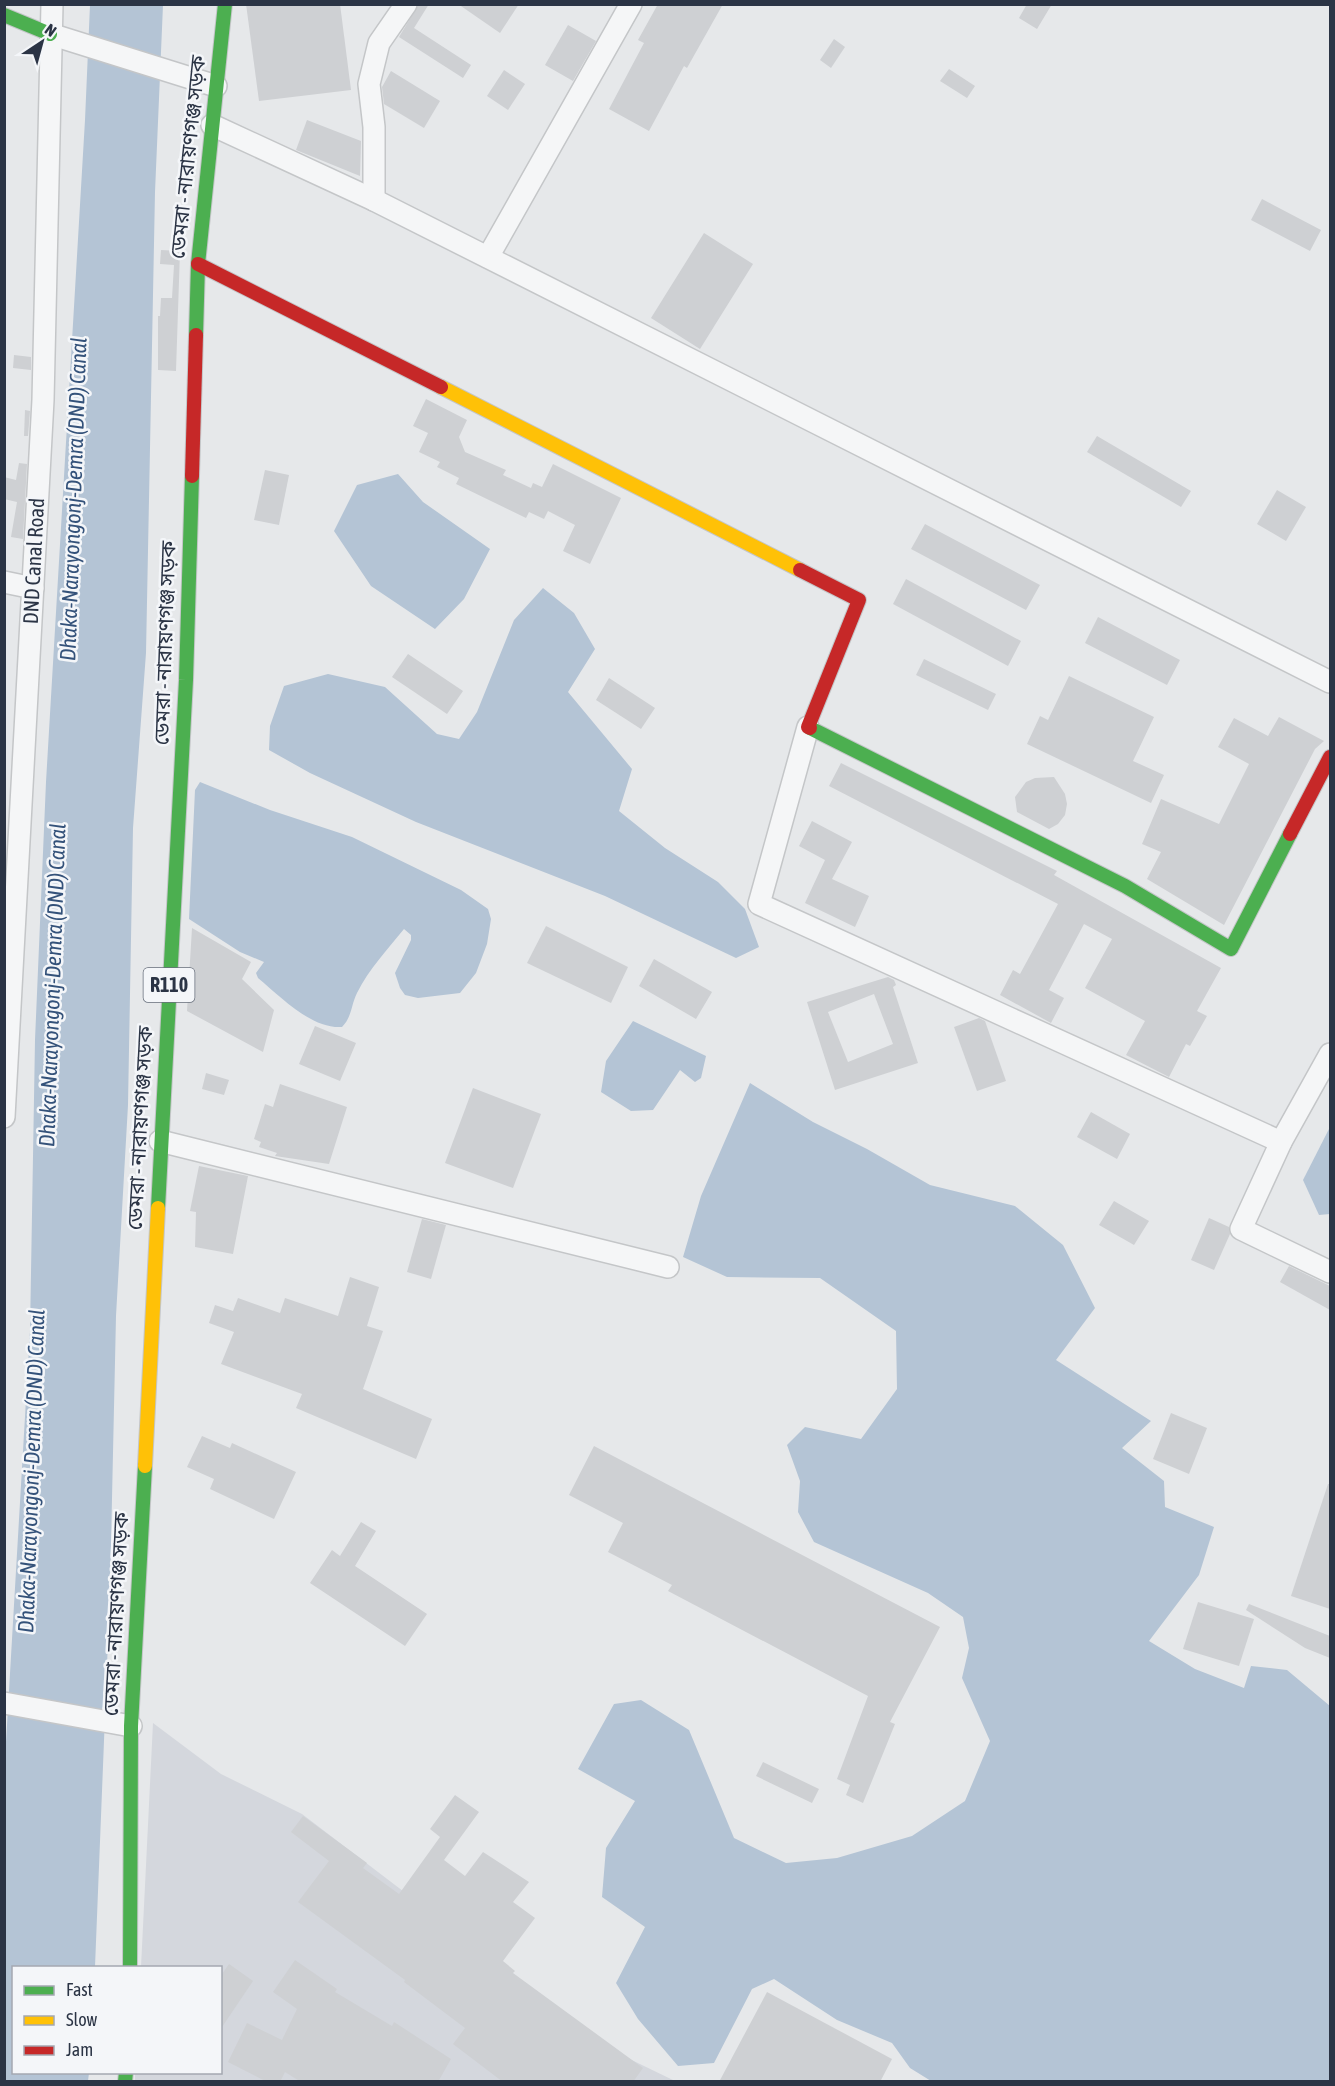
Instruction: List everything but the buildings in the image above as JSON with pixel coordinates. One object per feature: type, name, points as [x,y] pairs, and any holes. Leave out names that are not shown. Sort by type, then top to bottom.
[{"type":"main road","name":"ডেমরা - নারায়ণগঞ্জ সড়ক","points":[[130,1966],[131,1726],[186,680],[198,264],[225,4]]},
{"type":"main road","points":[[4,15],[50,34]]},
{"type":"main road","points":[[198,264],[860,600],[808,727],[1125,886],[1231,949],[1330,757]]},
{"type":"street","name":"DND Canal Road","points":[[4,1117],[43,400],[52,4]]},
{"type":"street","points":[[374,200],[374,127],[369,84],[379,43],[406,4]]},
{"type":"street","points":[[488,257],[632,4]]},
{"type":"street","points":[[50,34],[216,86]]},
{"type":"street","points":[[212,125],[374,200],[1330,682]]},
{"type":"street","points":[[4,582],[33,588]]},
{"type":"street","points":[[808,727],[759,904],[1281,1142]]},
{"type":"street","points":[[1330,1054],[1281,1142],[1241,1229],[1330,1272]]},
{"type":"street","points":[[160,1141],[668,1267]]},
{"type":"street","points":[[4,1703],[131,1726]]},
{"type":"shaded area","points":[[153,1723],[221,1774],[302,1814],[611,2050],[675,2081],[135,2082],[135,2074],[222,2074],[222,1966],[141,1966]]},
{"type":"water","name":"Dhaka-Narayongonj-Demra (DND) Canal","points":[[90,5],[163,5],[155,192],[146,653],[133,828],[128,1105],[116,1316],[110,1590],[95,1966],[12,1966],[12,2074],[89,2074],[88,2081],[5,2082],[5,1759],[30,1331],[35,1040],[46,782]]},
{"type":"water","points":[[398,474],[423,502],[490,549],[464,599],[435,629],[371,586],[334,531],[357,485]]},
{"type":"water","points":[[543,588],[574,613],[595,649],[568,692],[632,769],[619,811],[665,848],[718,882],[745,909],[759,947],[736,958],[605,896],[416,822],[310,773],[269,750],[270,726],[284,686],[328,674],[385,687],[437,734],[459,739],[477,712],[514,620]]},
{"type":"water","points":[[200,782],[270,810],[352,837],[461,890],[488,909],[491,919],[487,944],[476,973],[460,993],[418,998],[405,995],[395,973],[411,940],[411,935],[404,929],[367,976],[357,993],[348,1019],[342,1027],[319,1023],[297,1010],[258,978],[256,973],[264,962],[240,952],[189,919],[195,790]]},
{"type":"water","points":[[633,1021],[706,1056],[701,1078],[695,1082],[680,1070],[653,1110],[631,1111],[601,1092],[606,1061]]},
{"type":"water","points":[[750,1083],[813,1122],[867,1149],[930,1185],[1015,1206],[1063,1245],[1095,1308],[1056,1360],[1151,1421],[1122,1448],[1164,1481],[1165,1507],[1214,1527],[1199,1575],[1149,1641],[1195,1669],[1244,1688],[1251,1666],[1287,1670],[1330,1706],[1330,2081],[931,2081],[910,2068],[892,2043],[837,2020],[774,1979],[752,1989],[714,2063],[678,2066],[638,2019],[616,1983],[645,1927],[602,1897],[606,1848],[635,1801],[578,1769],[614,1704],[641,1700],[689,1730],[734,1838],[786,1863],[837,1858],[912,1836],[965,1801],[990,1741],[962,1678],[969,1648],[963,1617],[928,1593],[814,1542],[798,1512],[800,1481],[787,1445],[805,1427],[861,1439],[897,1389],[896,1331],[820,1278],[727,1277],[683,1257],[701,1196]]},
{"type":"water","points":[[1330,1127],[1330,1214],[1319,1215],[1303,1180]]},
{"type":"traffic: fast","points":[[196,335],[198,264],[225,4]]},
{"type":"traffic: fast","points":[[4,15],[50,34]]},
{"type":"traffic: fast","points":[[158,1208],[186,680],[192,476]]},
{"type":"traffic: fast","points":[[810,728],[1125,886],[1231,949],[1290,834]]},
{"type":"traffic: fast","points":[[130,1966],[131,1726],[145,1466]]},
{"type":"traffic: fast","points":[[125,2082],[126,2074]]},
{"type":"traffic: slow","points":[[441,387],[800,570]]},
{"type":"traffic: slow","points":[[145,1466],[158,1208]]},
{"type":"traffic: jam","points":[[198,264],[441,387]]},
{"type":"traffic: jam","points":[[192,476],[196,335]]},
{"type":"traffic: jam","points":[[800,570],[859,600],[808,727],[810,728]]},
{"type":"traffic: jam","points":[[1290,834],[1330,757]]}]
